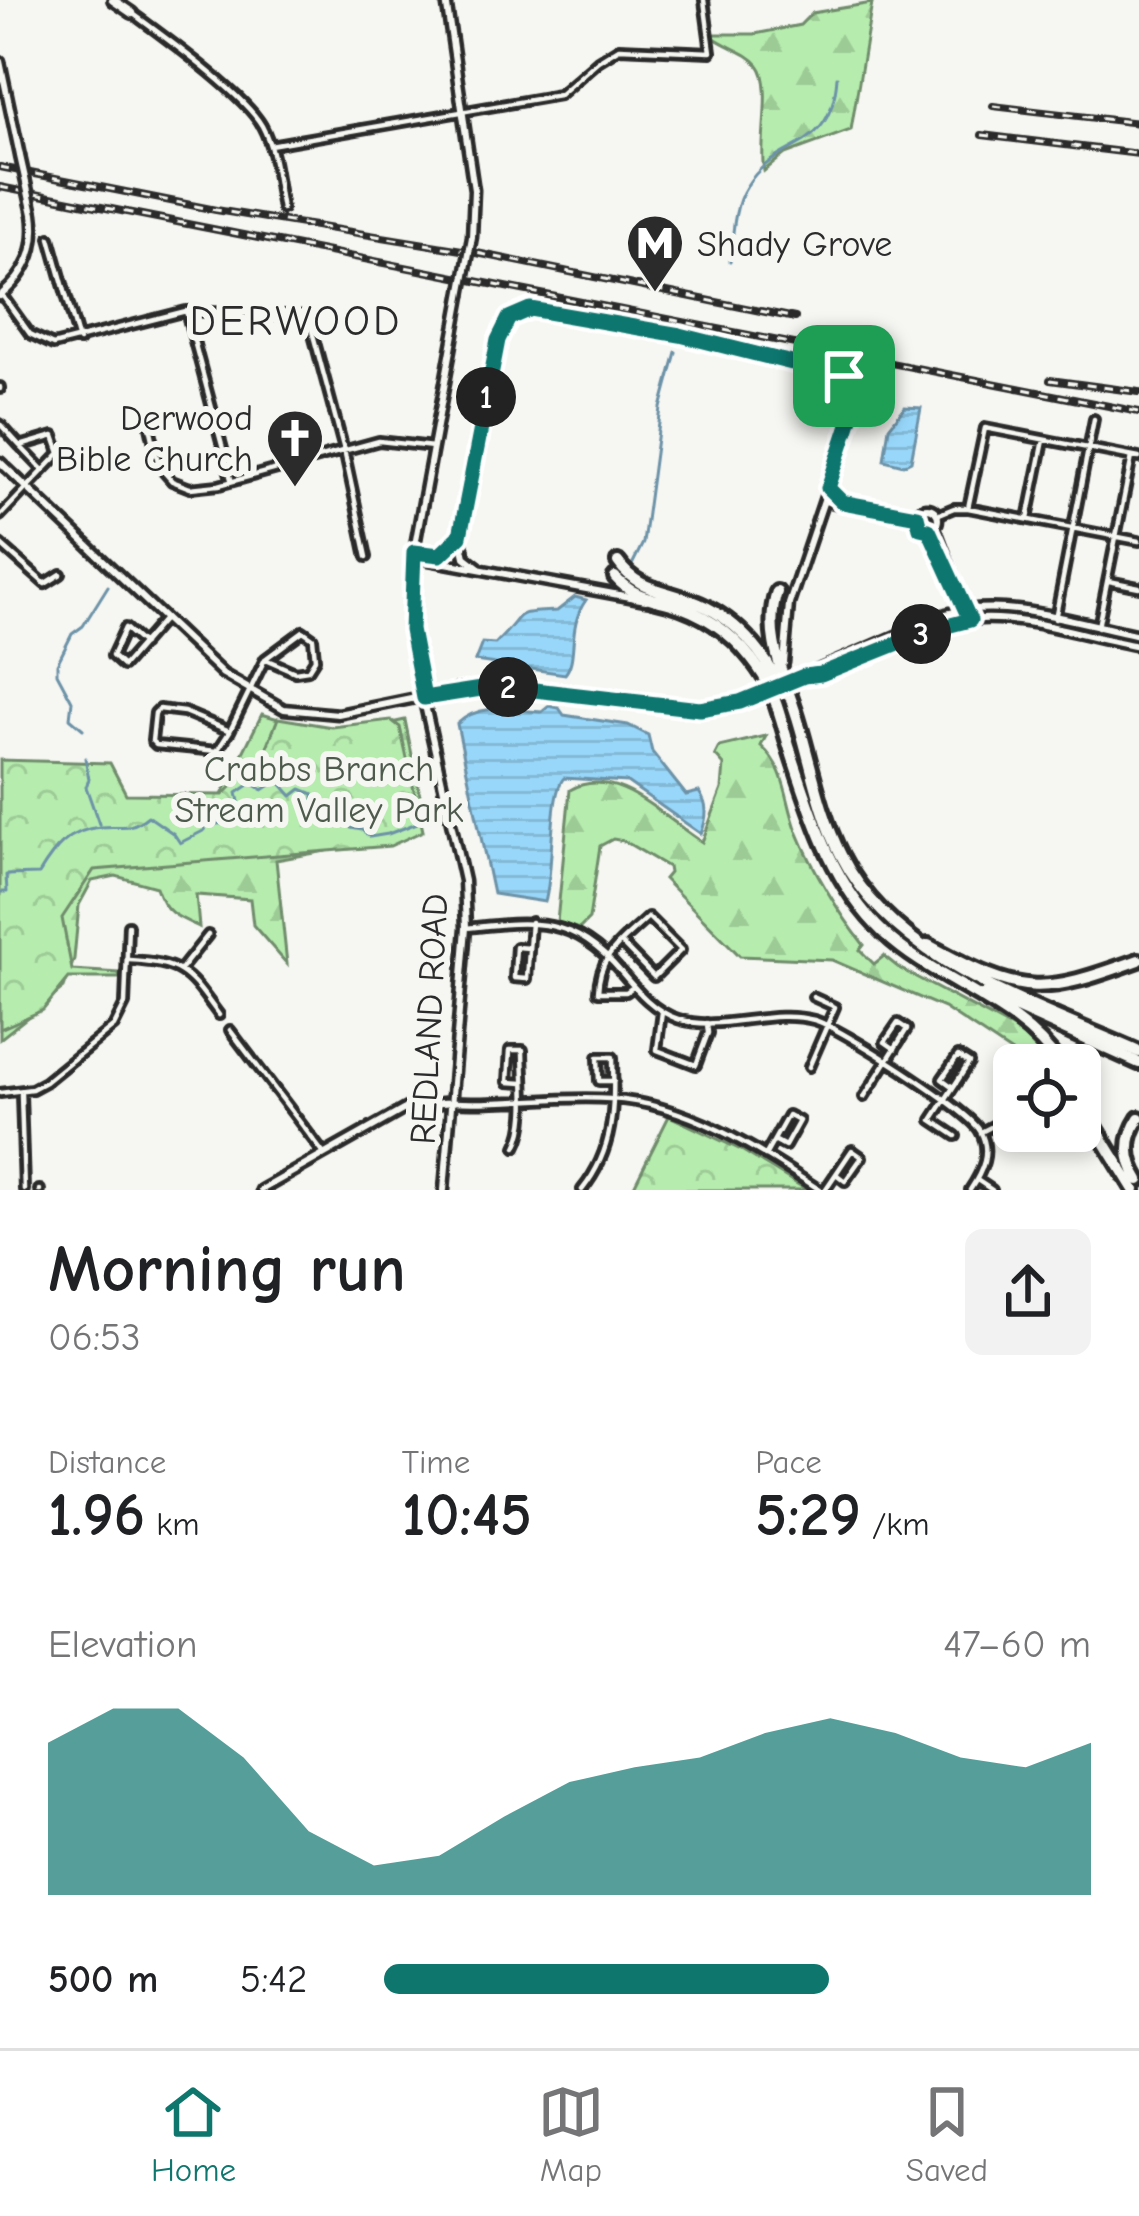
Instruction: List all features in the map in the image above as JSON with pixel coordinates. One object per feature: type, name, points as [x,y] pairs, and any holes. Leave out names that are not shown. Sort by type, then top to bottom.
[{"type":"highway","points":[[618,562],[638,584],[697,602],[724,618],[761,655],[782,693],[845,864],[897,930],[936,958],[1139,1052]]},
{"type":"highway","points":[[616,577],[651,601],[676,605],[731,636],[759,668],[774,700],[820,839],[835,868],[883,932],[1025,1025],[1042,1044]]},
{"type":"highway","points":[[777,592],[771,627],[775,650],[821,805]]},
{"type":"highway","points":[[877,907],[932,948],[1029,988],[1062,986],[1139,960]]},
{"type":"highway","points":[[944,975],[1139,1063]]},
{"type":"highway","points":[[1139,1118],[1132,1128],[1128,1158],[1139,1180]]},
{"type":"highway","points":[[1101,1136],[1134,1190]]},
{"type":"main road","points":[[113,0],[132,13]]},
{"type":"main road","points":[[124,0],[132,13]]},
{"type":"main road","name":"REDLAND ROAD","points":[[444,1190],[466,928],[464,881],[411,630],[414,555],[475,206],[446,0]]},
{"type":"main road","points":[[0,61],[33,214],[32,255],[20,277],[1,295]]},
{"type":"main road","points":[[481,569],[465,557],[460,536],[498,340],[509,318],[530,309],[680,335],[838,373],[850,382],[856,403],[786,616],[785,678]]},
{"type":"main road","points":[[0,462],[223,674],[284,709],[313,714],[368,710],[500,686],[700,709],[755,696],[966,610],[993,608],[1139,635]]},
{"type":"main road","points":[[828,488],[842,502]]},
{"type":"main road","points":[[824,501],[917,516],[928,508],[937,515],[932,529],[970,620]]},
{"type":"main road","points":[[917,516],[920,528],[932,529]]},
{"type":"main road","points":[[414,555],[440,555],[460,536]]},
{"type":"main road","points":[[414,555],[651,601]]},
{"type":"main road","points":[[804,676],[970,620],[1001,619],[1139,646]]},
{"type":"main road","points":[[260,1190],[410,1106],[453,1102]]},
{"type":"street","points":[[270,145],[559,94],[619,49],[711,52],[704,0]]},
{"type":"street","points":[[132,13],[175,44],[251,112],[270,145],[282,209]]},
{"type":"street","points":[[50,238],[79,340]]},
{"type":"street","points":[[1,295],[39,341],[61,345],[186,311],[308,316],[367,557]]},
{"type":"street","points":[[186,311],[231,482]]},
{"type":"street","points":[[147,412],[159,466],[166,476],[190,488],[231,482],[387,441],[433,447]]},
{"type":"street","points":[[1055,619],[1094,419]]},
{"type":"street","points":[[0,424],[42,469]]},
{"type":"street","points":[[968,508],[985,428],[1136,458],[1098,627]]},
{"type":"street","points":[[0,516],[60,453],[54,436],[20,446]]},
{"type":"street","points":[[1028,519],[1044,440]]},
{"type":"street","points":[[937,515],[968,508],[1139,541]]},
{"type":"street","points":[[0,544],[45,584],[61,574]]},
{"type":"street","points":[[1108,580],[1139,586]]},
{"type":"street","points":[[142,644],[125,628],[112,656],[123,666],[164,619]]},
{"type":"street","points":[[230,731],[184,712],[159,709],[152,741],[217,751],[230,731],[265,659],[303,631],[316,649],[313,666],[302,673],[265,659]]},
{"type":"street","points":[[621,944],[654,977],[681,950],[648,917],[621,944],[608,957],[599,967],[598,992],[626,992],[634,987]]},
{"type":"street","points":[[466,928],[531,922],[582,936],[662,1012],[688,1022],[796,1017],[827,1024],[971,1119],[981,1132],[985,1158],[970,1190]]},
{"type":"street","points":[[529,948],[516,947],[514,978],[527,979],[531,922]]},
{"type":"street","points":[[0,1093],[45,1082],[114,1026],[125,1004],[128,925]]},
{"type":"street","points":[[181,968],[208,935]]},
{"type":"street","points":[[129,960],[167,962],[181,968],[219,1015]]},
{"type":"street","points":[[809,1067],[836,1006],[813,997]]},
{"type":"street","points":[[662,1012],[657,1050],[696,1066],[707,1023]]},
{"type":"street","points":[[230,1030],[324,1154]]},
{"type":"street","points":[[864,1097],[895,1049]]},
{"type":"street","points":[[516,1147],[523,1132],[523,1083],[523,1050],[510,1050],[508,1082],[523,1083]]},
{"type":"street","points":[[953,1087],[942,1079],[958,1056],[969,1063],[932,1120],[956,1136]]},
{"type":"street","points":[[582,1190],[608,1146],[614,1099],[614,1081],[614,1057],[598,1057],[599,1081],[614,1081]]},
{"type":"street","points":[[21,1091],[24,1190]]},
{"type":"street","points":[[453,1102],[643,1102],[679,1113],[822,1190],[852,1150],[862,1157],[845,1181],[836,1174]]},
{"type":"street","points":[[765,1156],[788,1115],[799,1121],[784,1146],[774,1140]]},
{"type":"street","points":[[981,1132],[993,1126]]},
{"type":"street","points":[[977,1180],[992,1190]]},
{"type":"green space","points":[[872,3],[851,130],[785,154],[764,171],[763,74],[753,60],[709,34],[755,34],[800,25],[812,13]]},
{"type":"green space","name":"Crabbs Branch Stream Valley Park","points":[[262,714],[333,729],[405,720],[423,810],[370,843],[276,860],[287,964],[253,925],[250,899],[196,895],[199,927],[172,913],[156,887],[116,876],[92,881],[79,905],[74,959],[64,988],[0,1039],[0,823],[219,801]]},
{"type":"green space","name":"Crabbs Branch Stream Valley Park","points":[[278,718],[332,727],[391,720],[400,727],[423,831],[390,846],[94,870],[62,918],[72,970],[119,973],[119,978],[69,978],[43,1010],[0,1029],[0,760],[110,763],[126,794],[223,795],[264,755]]},
{"type":"green space","points":[[766,736],[761,746],[781,775],[803,846],[864,945],[860,950],[874,964],[884,956],[1019,1032],[1031,1044],[998,1044],[944,1008],[832,960],[740,956],[664,879],[668,867],[624,841],[613,839],[600,846],[589,919],[579,929],[557,922],[570,790],[587,784],[622,789],[702,842],[722,789],[724,765],[715,755],[719,747]]},
{"type":"green space","points":[[669,1116],[743,1151],[807,1190],[632,1190]]},
{"type":"water","points":[[905,407],[921,408],[911,461],[903,465],[884,460],[889,427]]},
{"type":"water","points":[[575,597],[586,600],[576,621],[565,674],[475,661],[482,643],[495,644],[520,616],[557,611]]},
{"type":"water","points":[[549,706],[564,715],[628,725],[648,735],[652,752],[686,795],[699,792],[702,797],[706,812],[701,834],[627,782],[564,778],[556,799],[545,902],[493,894],[457,724],[486,710],[542,712]]},
{"type":"waterway","points":[[730,261],[736,213],[746,187],[773,159],[814,134],[825,121],[837,77]]},
{"type":"waterway","points":[[631,567],[643,543],[661,408],[676,352]]},
{"type":"waterway","points":[[83,729],[70,718],[72,701],[57,664],[72,634],[83,626],[108,586]]},
{"type":"waterway","points":[[85,758],[86,787],[99,824]]},
{"type":"waterway","points":[[0,892],[7,892],[6,875],[39,874],[64,842],[89,829],[130,826],[148,816],[180,843],[205,830],[202,819],[237,823],[241,810],[237,793],[252,783],[263,790],[278,780],[292,796],[301,789],[313,794],[313,809],[333,809],[351,828],[370,837],[433,817]]},
{"type":"railway","points":[[993,106],[1139,123]]},
{"type":"railway","points":[[982,135],[1139,154]]},
{"type":"railway","points":[[0,167],[216,210],[462,250],[795,318]]},
{"type":"railway","points":[[0,187],[1139,412]]},
{"type":"railway","points":[[1050,380],[1139,392]]},
{"type":"place","name":"Shady Grove","points":[[655,294]]},
{"type":"place","name":"Derwood Bible Church","points":[[295,489]]},
{"type":"district","name":"DERWOOD","points":[[296,320]]},
{"type":"route","points":[[530,309],[680,335],[844,376],[857,398],[828,488],[842,502],[917,516],[920,528],[929,530],[970,620],[722,706],[684,708],[500,686],[424,698],[411,630],[414,552],[440,555],[460,536],[498,340],[518,311],[530,309]]}]
